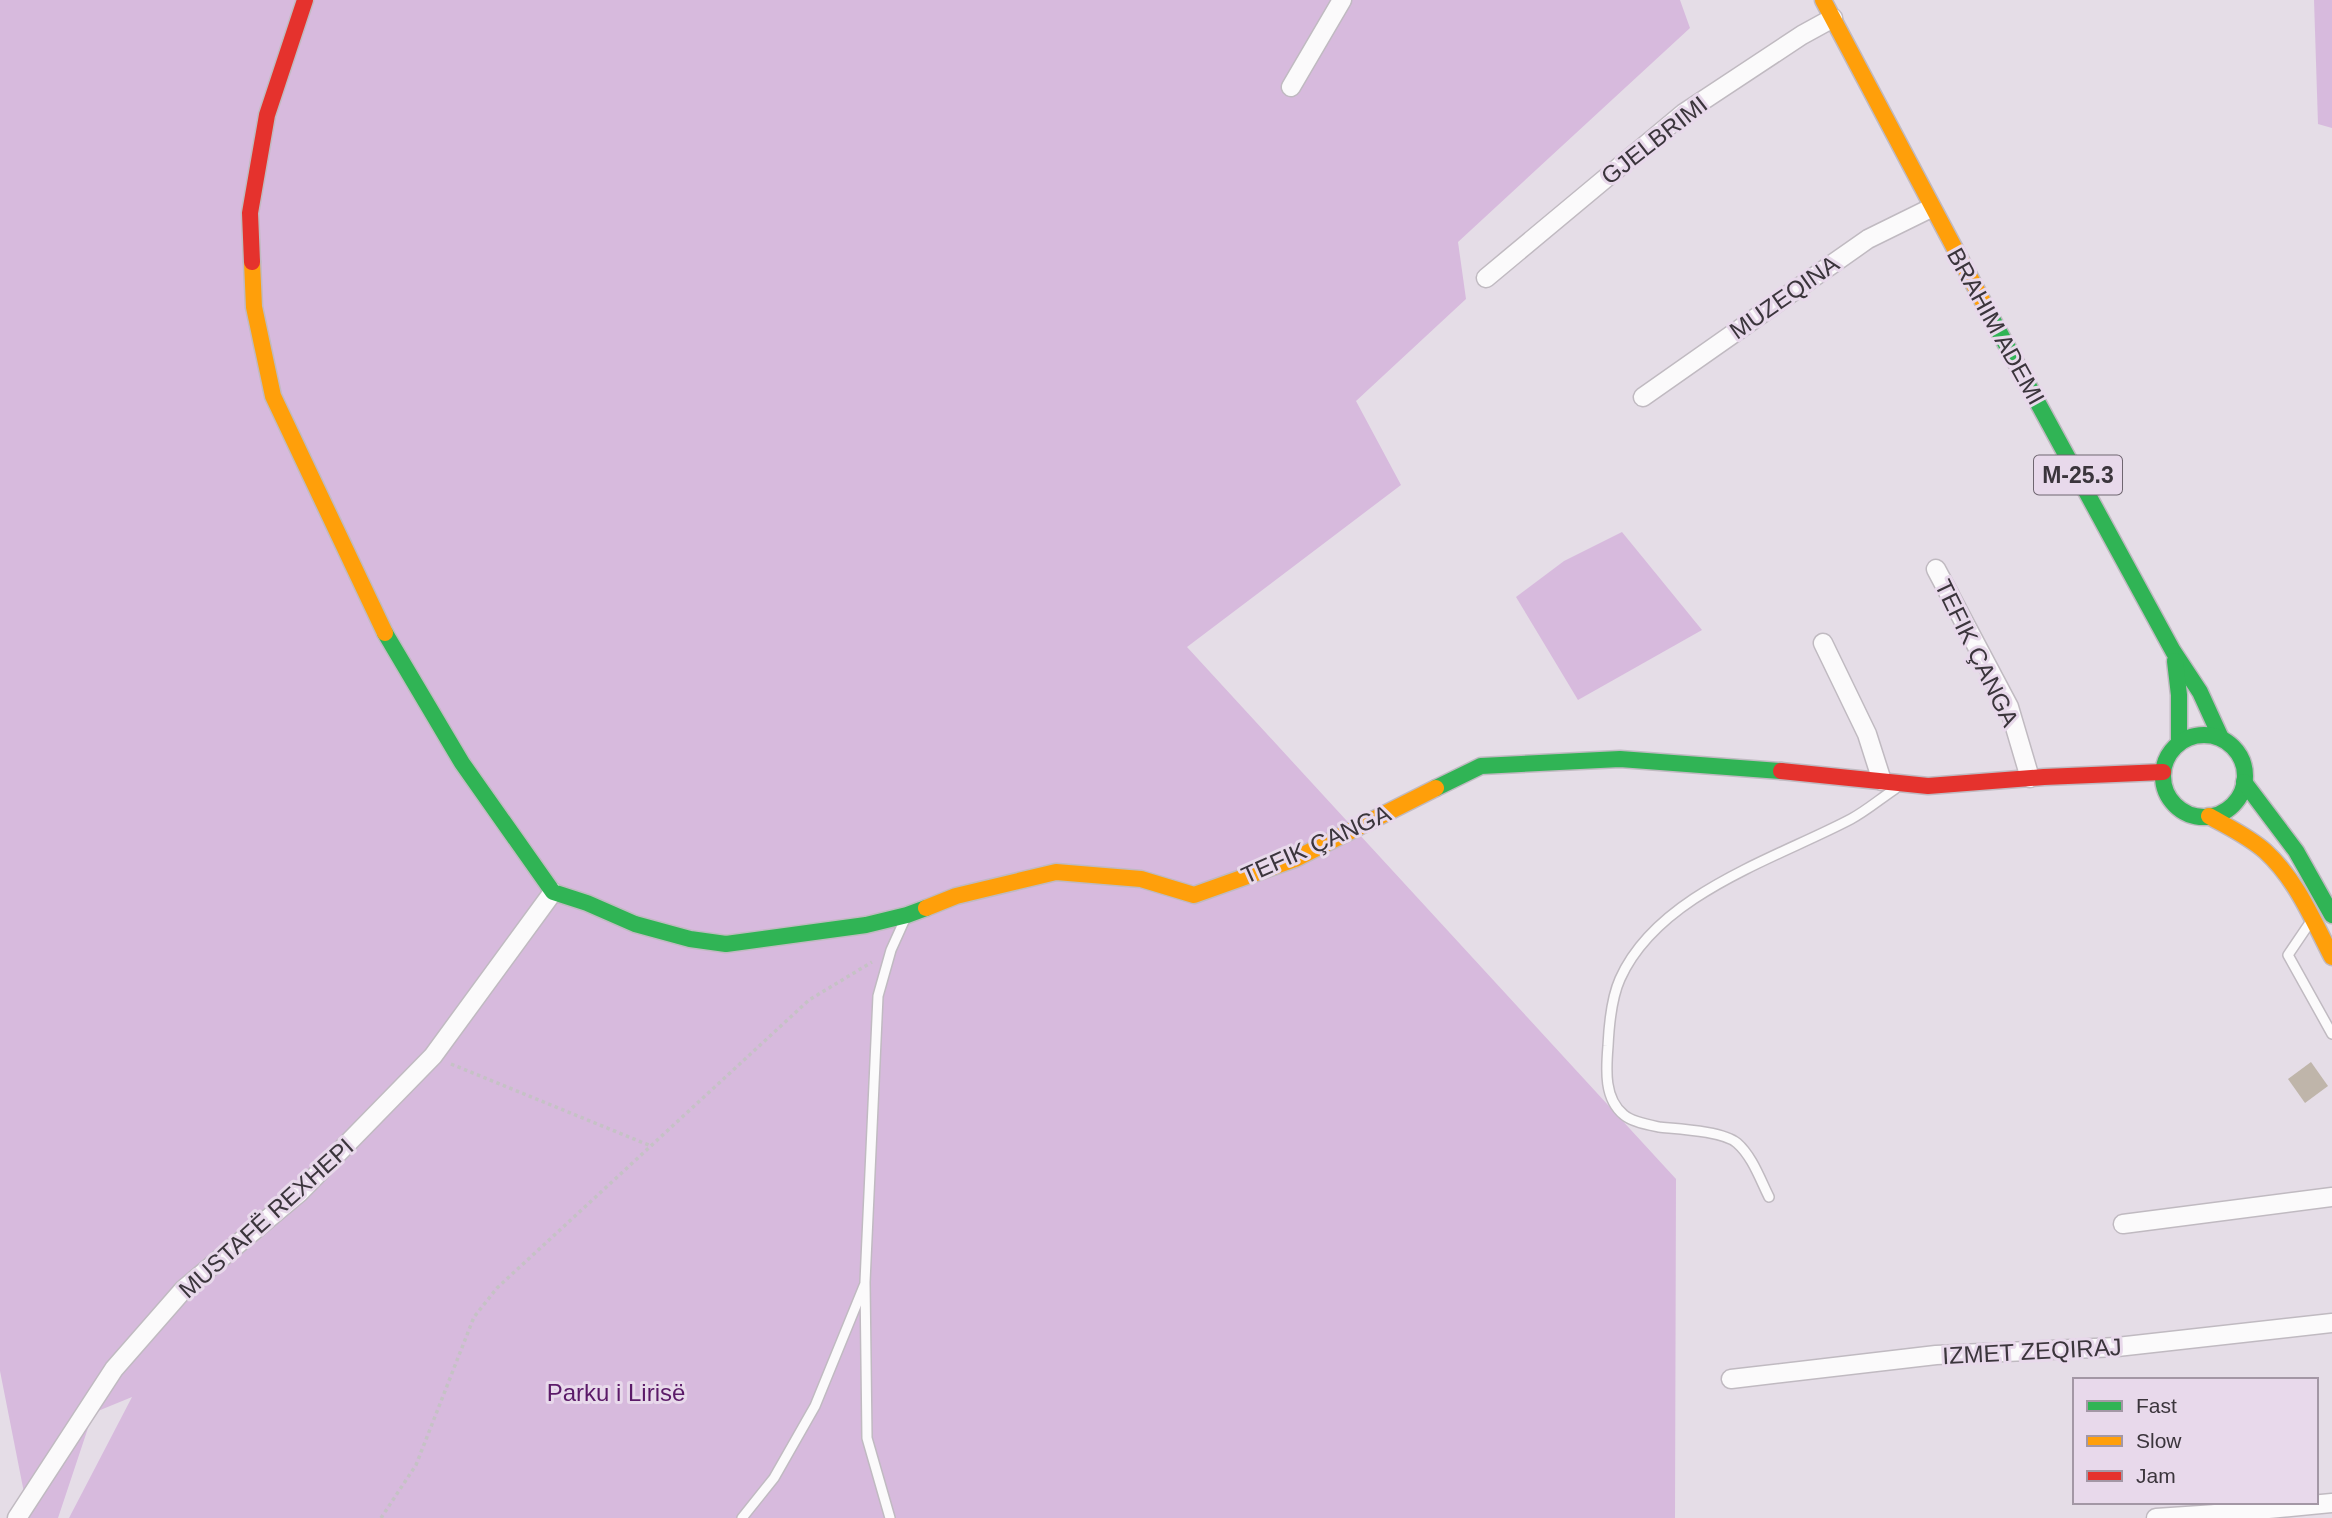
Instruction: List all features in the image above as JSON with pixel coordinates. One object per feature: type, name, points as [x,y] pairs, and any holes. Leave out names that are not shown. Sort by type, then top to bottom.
[{"type":"street","points":[[305,0],[267,114],[250,213],[254,307],[273,396],[386,636],[461,763],[553,892]]},
{"type":"street","points":[[1292,87],[1342,0]]},
{"type":"street","name":"BRAHIM ADEMI","points":[[1823,0],[1931,208],[2173,651],[2200,692],[2221,738]]},
{"type":"street","name":"GJELBRIMI","points":[[1486,278],[1684,113],[1802,35],[1833,18]]},
{"type":"street","name":"MUZEQINA","points":[[1643,397],[1868,239],[1931,208]]},
{"type":"street","name":"TEFIK ÇANGA","points":[[1936,569],[2009,707],[2030,778]]},
{"type":"street","points":[[1823,643],[1867,734],[1882,782]]},
{"type":"street","name":"BRAHIM ADEMI","points":[[2173,651],[2179,695],[2179,743]]},
{"type":"street","points":[[2209,816],[2230,807],[2237,800],[2245,771],[2232,746],[2221,738],[2206,735],[2179,743],[2167,758],[2163,772],[2164,786],[2173,803],[2190,814],[2209,816],[2252,841],[2274,859],[2295,887],[2332,957]]},
{"type":"street","name":"TEFIK ÇANGA","points":[[553,892],[587,903],[635,924],[690,939],[726,944],[866,925],[907,915],[956,896],[1056,872],[1141,879],[1194,895],[1295,859],[1481,766],[1620,759],[1928,786],[2163,772]]},
{"type":"street","points":[[2244,782],[2297,851],[2332,915]]},
{"type":"street","name":"MUSTAFË REXHEPI","points":[[16,1518],[114,1369],[184,1289],[300,1192],[433,1056],[553,892]]},
{"type":"street","points":[[2123,1224],[2332,1197]]},
{"type":"street","name":"IZMET ZEQIRAJ","points":[[1731,1379],[1936,1355],[2117,1347],[2332,1323]]},
{"type":"street","points":[[2156,1518],[2217,1516],[2332,1503]]},
{"type":"lane","points":[[1769,1197],[1747,1154],[1734,1140],[1644,1123],[1626,1117],[1611,1100],[1607,1064],[1610,1019],[1619,979],[1641,947],[1669,917],[1723,882],[1854,818],[1902,783]]},
{"type":"lane","points":[[890,1518],[867,1438],[865,1282],[878,996],[891,950],[907,915]]},
{"type":"lane","points":[[2312,920],[2288,955],[2332,1034]]},
{"type":"lane","points":[[742,1518],[774,1478],[815,1406],[865,1282]]},
{"type":"path","points":[[380,1518],[416,1465],[474,1317],[497,1288],[809,1000],[891,950]]},
{"type":"path","points":[[433,1056],[651,1146]]},
{"type":"green space","name":"Parku i Lirisë","points":[[0,0],[1680,0],[1690,28],[1458,242],[1466,299],[1356,401],[1401,485],[1187,647],[1676,1179],[1675,1518],[69,1518],[132,1397],[93,1413],[58,1518],[29,1518],[0,1371]]},
{"type":"green space","points":[[2314,0],[2332,0],[2332,128],[2318,124]]},
{"type":"green space","points":[[1622,532],[1702,630],[1578,700],[1516,597],[1564,561]]},
{"type":"building","points":[[2311,1062],[2328,1086],[2305,1103],[2288,1079]]},
{"type":"traffic: fast","points":[[1990,315],[2173,651],[2200,692],[2221,738]]},
{"type":"traffic: fast","points":[[385,633],[462,763],[553,892],[587,903],[635,924],[690,939],[726,944],[866,925],[926,908]]},
{"type":"traffic: fast","points":[[2175,661],[2179,695],[2179,743]]},
{"type":"traffic: fast","points":[[2204,735],[2220,738],[2233,747],[2242,760],[2245,776],[2242,792],[2233,805],[2220,814],[2204,817],[2188,814],[2175,805],[2166,792],[2163,776],[2166,760],[2175,747],[2188,738],[2204,735]]},
{"type":"traffic: fast","points":[[1436,788],[1481,766],[1620,759],[1781,771]]},
{"type":"traffic: fast","points":[[2244,782],[2296,851],[2332,915]]},
{"type":"traffic: slow","points":[[1823,0],[1990,315]]},
{"type":"traffic: slow","points":[[252,262],[254,307],[273,396],[385,633]]},
{"type":"traffic: slow","points":[[926,908],[956,896],[1056,872],[1141,879],[1194,895],[1295,859],[1436,788]]},
{"type":"traffic: slow","points":[[2209,816],[2252,841],[2276,862],[2303,901],[2332,957]]},
{"type":"traffic: jam","points":[[252,262],[250,213],[267,115],[305,0]]},
{"type":"traffic: jam","points":[[1781,771],[1928,786],[2163,772]]}]
